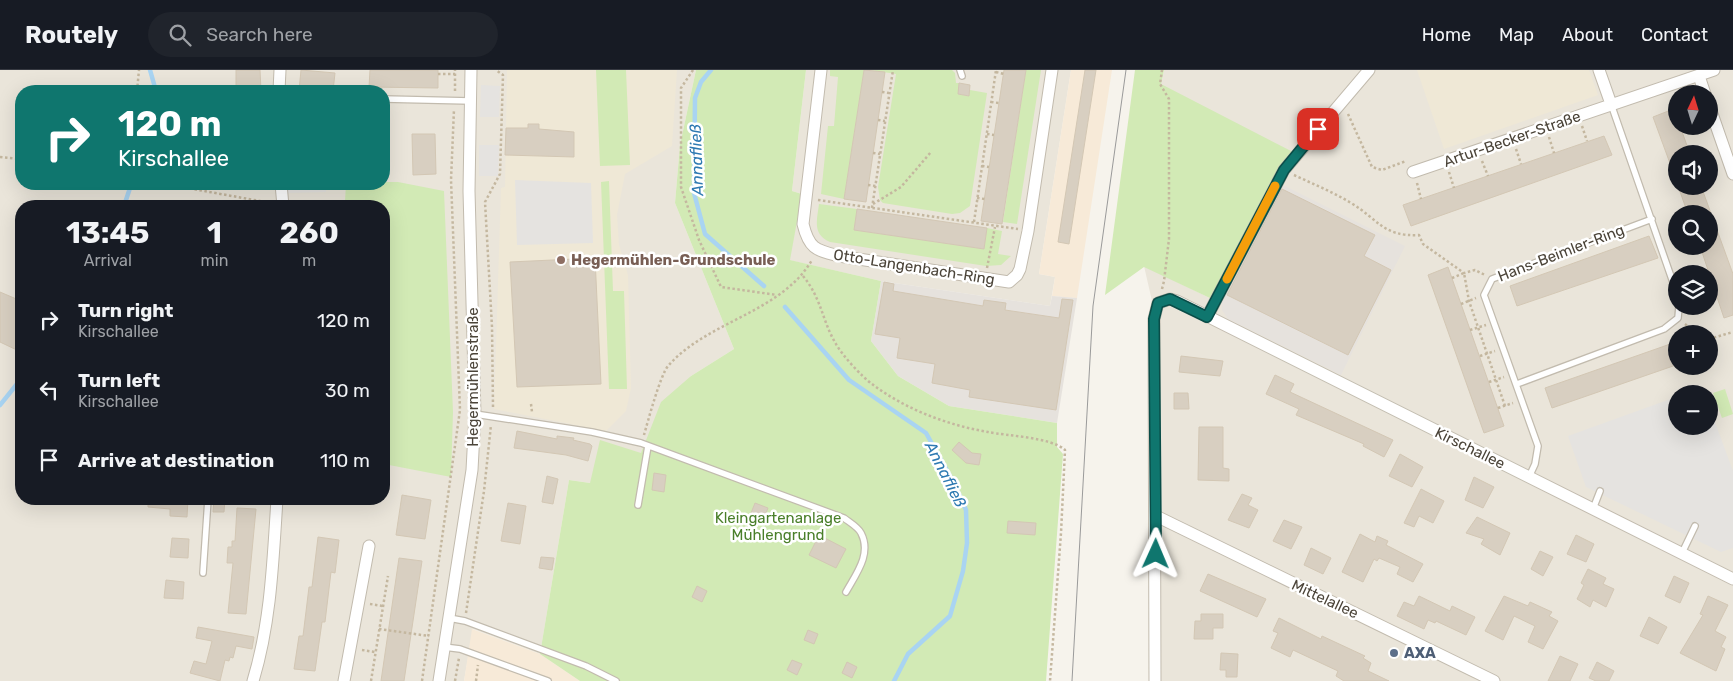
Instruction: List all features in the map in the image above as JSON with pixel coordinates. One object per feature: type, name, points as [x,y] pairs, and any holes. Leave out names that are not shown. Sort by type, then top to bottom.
[{"type":"street","points":[[279,85],[280,70]]},
{"type":"street","name":"Hegermühlenstraße","points":[[439,681],[472,470],[475,414],[469,191],[472,70]]},
{"type":"street","name":"Otto-Langenbach-Ring","points":[[821,70],[803,224],[807,242],[818,250],[839,256],[983,278],[1013,280],[1020,269],[1028,231],[1052,70]]},
{"type":"street","points":[[1207,317],[1284,170],[1368,70]]},
{"type":"street","points":[[1599,70],[1611,104]]},
{"type":"street","name":"Artur-Becker-Straße","points":[[1414,172],[1714,70]]},
{"type":"street","points":[[1699,76],[1702,85]]},
{"type":"street","points":[[1718,131],[1733,174]]},
{"type":"street","name":"Kirschallee","points":[[1158,303],[1170,299],[1733,579]]},
{"type":"street","points":[[1155,681],[1154,319],[1158,303]]},
{"type":"street","points":[[253,681],[264,643],[270,597],[277,505]]},
{"type":"street","name":"Mittelallee","points":[[1156,516],[1494,681]]},
{"type":"street","points":[[344,681],[369,546]]},
{"type":"lane","points":[[390,99],[471,101]]},
{"type":"lane","points":[[1611,104],[1668,267]]},
{"type":"lane","name":"Hans-Beimler-Ring","points":[[1529,477],[1535,464],[1538,446],[1484,295],[1492,279],[1652,219]]},
{"type":"lane","points":[[1517,384],[1664,330],[1678,318],[1678,315]]},
{"type":"lane","points":[[475,414],[592,432],[641,443],[844,518],[861,532],[865,545],[863,562],[846,592]]},
{"type":"lane","points":[[638,506],[648,446]]},
{"type":"lane","points":[[1593,508],[1600,491]]},
{"type":"lane","points":[[203,573],[208,505]]},
{"type":"lane","points":[[1682,553],[1695,526]]},
{"type":"lane","points":[[449,618],[465,620],[586,666],[616,681]]},
{"type":"lane","points":[[444,647],[480,656],[548,681]]},
{"type":"path","points":[[138,85],[139,70]]},
{"type":"path","points":[[422,681],[460,410],[451,180],[455,70]]},
{"type":"path","points":[[693,70],[681,88],[681,187],[699,240],[721,287],[777,295]]},
{"type":"path","points":[[874,209],[873,204],[892,70]]},
{"type":"path","points":[[1158,303],[1164,281],[1169,239],[1169,99],[1160,84],[1162,70]]},
{"type":"path","points":[[974,223],[996,71],[1004,74]]},
{"type":"path","points":[[438,74],[455,74]]},
{"type":"path","points":[[882,92],[889,93]]},
{"type":"path","points":[[1342,101],[1372,167],[1382,170],[1407,161]]},
{"type":"path","points":[[992,102],[999,104]]},
{"type":"path","points":[[878,120],[885,121]]},
{"type":"path","points":[[1581,124],[1587,141]]},
{"type":"path","points":[[987,134],[994,135]]},
{"type":"path","points":[[1548,136],[1554,152]]},
{"type":"path","points":[[1515,147],[1521,164]]},
{"type":"path","points":[[873,204],[901,187],[931,152]]},
{"type":"path","points":[[873,153],[880,154]]},
{"type":"path","points":[[0,157],[15,158]]},
{"type":"path","points":[[1481,159],[1488,176]]},
{"type":"path","points":[[982,166],[989,167]]},
{"type":"path","points":[[1284,170],[1351,203],[1387,230],[1402,236],[1419,235],[1423,244],[1464,273],[1469,301],[1505,406]]},
{"type":"path","points":[[1448,171],[1454,188]]},
{"type":"path","points":[[1414,172],[1421,199]]},
{"type":"path","points":[[868,185],[876,186]]},
{"type":"path","points":[[198,190],[254,200]]},
{"type":"path","points":[[806,198],[906,215],[1028,231]]},
{"type":"path","points":[[977,198],[984,199]]},
{"type":"path","points":[[983,278],[990,258],[995,226]]},
{"type":"path","points":[[641,443],[666,368],[688,348],[777,295],[803,276],[818,250]]},
{"type":"path","points":[[1452,278],[1475,270],[1492,279]]},
{"type":"path","points":[[803,276],[819,300],[836,345],[871,384],[921,413],[944,422],[988,433],[1061,446],[1065,450],[1050,681]]},
{"type":"path","points":[[1461,304],[1484,295]]},
{"type":"path","points":[[1678,318],[1686,325]]},
{"type":"path","points":[[1470,330],[1494,323]]},
{"type":"path","points":[[1718,336],[1733,332]]},
{"type":"path","points":[[1480,356],[1504,348]]},
{"type":"path","points":[[1489,382],[1513,375]]},
{"type":"path","points":[[1498,408],[1522,400]]},
{"type":"path","points":[[371,681],[388,576]]},
{"type":"path","points":[[379,629],[429,636]]},
{"type":"path","points":[[476,681],[480,656]]},
{"type":"shaded area","points":[[0,70],[696,70],[680,145],[675,203],[734,349],[691,376],[641,453],[590,483],[569,480],[540,654],[473,629],[464,681],[0,681]]},
{"type":"shaded area","name":"Hegermühlen-Grundschule","points":[[507,70],[677,70],[672,146],[625,174],[617,215],[619,245],[628,275],[631,388],[626,411],[606,431],[494,409],[501,188],[505,187]]},
{"type":"shaded area","points":[[806,70],[1071,70],[1039,274],[1055,277],[1050,306],[881,281],[789,260],[802,194],[792,191]]},
{"type":"shaded area","points":[[1071,70],[1112,70],[1077,298],[1052,296],[1055,277],[1039,274]]},
{"type":"shaded area","points":[[1164,70],[1733,70],[1733,681],[1158,681],[1155,314],[1144,266],[1212,299],[1161,84]]},
{"type":"shaded area","points":[[1417,70],[1589,70],[1598,95],[1444,149]]},
{"type":"shaded area","points":[[481,85],[500,86],[499,117],[480,117]]},
{"type":"shaded area","points":[[479,145],[499,145],[498,176],[479,176]]},
{"type":"shaded area","points":[[515,180],[591,183],[593,243],[517,245]]},
{"type":"shaded area","points":[[1279,183],[1405,246],[1341,375],[1228,319],[1222,310],[1221,298]]},
{"type":"shaded area","points":[[287,190],[326,190],[326,192],[287,193]]},
{"type":"shaded area","points":[[881,281],[1050,306],[1052,296],[1077,298],[1057,423],[949,406],[898,376],[871,341]]},
{"type":"shaded area","points":[[1668,400],[1668,435],[1718,435],[1718,430],[1733,471],[1733,548],[1721,552],[1586,487],[1568,436]]},
{"type":"shaded area","points":[[472,629],[540,654],[580,681],[464,681]]},
{"type":"green space","points":[[596,70],[626,70],[630,165],[600,166]]},
{"type":"green space","name":"Kleingartenanlage Mühlengrund","points":[[696,70],[806,70],[792,191],[802,194],[790,260],[881,281],[871,341],[898,376],[949,406],[1057,423],[1057,447],[1063,454],[1046,681],[580,681],[540,654],[569,480],[590,483],[600,440],[641,453],[661,402],[691,376],[734,349],[675,203],[680,145]]},
{"type":"green space","points":[[830,70],[864,70],[844,199],[821,194],[828,126],[834,126],[838,77],[830,76]]},
{"type":"green space","points":[[870,70],[952,70],[955,73],[956,83],[959,83],[958,94],[968,96],[970,90],[987,93],[970,206],[960,213],[952,214],[883,203],[880,200],[878,187],[896,74]]},
{"type":"green space","points":[[1026,70],[1041,70],[1017,224],[1003,222]]},
{"type":"green space","points":[[1135,70],[1164,70],[1161,84],[1293,152],[1212,299],[1144,267],[1105,295]]},
{"type":"green space","points":[[609,181],[613,291],[624,291],[627,389],[609,389],[601,182]]},
{"type":"green space","points":[[390,182],[444,191],[453,412],[451,477],[390,465],[390,200],[345,200],[346,190],[390,190]]},
{"type":"green space","points":[[819,204],[857,209],[854,230],[984,249],[987,228],[1002,231],[998,254],[1011,256],[1001,265],[986,266],[830,242],[824,239],[818,231]]},
{"type":"green space","points":[[1725,389],[1733,414],[1722,418],[1718,407],[1718,391]]},
{"type":"building","points":[[236,70],[260,70],[261,85],[236,85]]},
{"type":"building","points":[[301,70],[335,73],[334,85],[300,85]]},
{"type":"building","points":[[370,70],[438,70],[438,88],[369,85]]},
{"type":"building","points":[[864,70],[885,72],[866,202],[844,199]]},
{"type":"building","points":[[1004,70],[1026,70],[1002,224],[981,221]]},
{"type":"building","points":[[1085,70],[1096,70],[1069,244],[1058,242]]},
{"type":"building","points":[[959,83],[970,85],[969,96],[958,94]]},
{"type":"building","points":[[1668,111],[1668,135],[1683,135],[1687,145],[1668,145],[1668,158],[1653,117]]},
{"type":"building","points":[[528,124],[539,124],[539,129],[574,132],[574,157],[505,155],[506,128],[528,128]]},
{"type":"building","points":[[412,134],[435,134],[436,174],[413,175]]},
{"type":"building","points":[[1604,136],[1612,155],[1411,226],[1403,205]]},
{"type":"building","points":[[1282,189],[1375,235],[1364,256],[1391,270],[1348,355],[1227,295]]},
{"type":"building","points":[[1681,195],[1704,195],[1708,205],[1685,205]]},
{"type":"building","points":[[857,209],[987,228],[984,249],[854,230]]},
{"type":"building","points":[[1718,233],[1733,274],[1733,315],[1724,318],[1718,300],[1718,265],[1706,265],[1703,255],[1718,255]]},
{"type":"building","points":[[1649,236],[1658,258],[1517,306],[1510,286]]},
{"type":"building","points":[[595,258],[601,384],[517,387],[510,262]]},
{"type":"building","points":[[1448,267],[1504,426],[1484,433],[1428,275]]},
{"type":"building","points":[[884,282],[894,284],[893,291],[983,306],[984,300],[1006,303],[1005,310],[1059,318],[1062,299],[1073,300],[1056,410],[969,397],[970,390],[932,383],[935,364],[897,358],[900,338],[875,334]]},
{"type":"building","points":[[0,292],[15,298],[15,349],[0,342]]},
{"type":"building","points":[[1668,345],[1668,368],[1552,408],[1545,388]]},
{"type":"building","points":[[1181,356],[1223,361],[1220,376],[1179,372]]},
{"type":"building","points":[[1275,375],[1294,384],[1290,392],[1393,440],[1384,457],[1363,446],[1364,444],[1296,415],[1299,409],[1266,394]]},
{"type":"building","points":[[1174,393],[1188,393],[1189,409],[1174,409]]},
{"type":"building","points":[[1199,427],[1223,427],[1223,468],[1229,469],[1229,481],[1198,480]]},
{"type":"building","points":[[517,431],[557,439],[557,436],[574,438],[573,440],[590,444],[592,446],[588,461],[566,455],[514,448]]},
{"type":"building","points":[[959,442],[972,453],[981,454],[979,465],[966,463],[952,450]]},
{"type":"building","points":[[1400,454],[1423,467],[1412,487],[1389,476]]},
{"type":"building","points":[[654,473],[666,475],[664,492],[652,490]]},
{"type":"building","points":[[547,476],[558,479],[553,504],[542,502]]},
{"type":"building","points":[[1474,477],[1494,487],[1483,508],[1465,500]]},
{"type":"building","points":[[1421,489],[1444,501],[1433,523],[1419,516],[1414,527],[1404,523]]},
{"type":"building","points":[[1242,494],[1252,498],[1248,505],[1258,510],[1249,528],[1228,520]]},
{"type":"building","points":[[402,495],[431,500],[425,539],[396,535]]},
{"type":"building","points":[[508,503],[526,506],[520,544],[501,541]]},
{"type":"building","points":[[755,503],[768,508],[762,523],[749,518]]},
{"type":"building","points":[[148,505],[188,505],[187,517],[170,516],[170,509],[148,507]]},
{"type":"building","points":[[214,505],[225,505],[224,512],[213,512]]},
{"type":"building","points":[[237,508],[256,509],[246,614],[228,613],[233,563],[227,563],[228,547],[232,547],[232,541],[235,541]]},
{"type":"building","points":[[1477,517],[1510,533],[1500,555],[1481,544],[1484,539],[1466,533]]},
{"type":"building","points":[[1284,520],[1302,527],[1291,549],[1273,541]]},
{"type":"building","points":[[1008,521],[1036,523],[1035,535],[1007,533]]},
{"type":"building","points":[[1360,534],[1375,542],[1377,536],[1388,541],[1386,545],[1423,564],[1413,582],[1397,574],[1400,567],[1379,558],[1377,561],[1374,559],[1363,582],[1342,572]]},
{"type":"building","points":[[819,535],[846,549],[836,568],[809,555]]},
{"type":"building","points":[[1576,535],[1594,544],[1586,562],[1567,554]]},
{"type":"building","points":[[318,537],[339,540],[335,573],[331,572],[325,622],[322,622],[315,671],[294,669],[299,636],[303,636],[309,587],[312,587]]},
{"type":"building","points":[[172,538],[189,539],[188,558],[170,557]]},
{"type":"building","points":[[1311,548],[1331,558],[1323,574],[1304,565]]},
{"type":"building","points":[[1540,551],[1553,557],[1543,576],[1531,569]]},
{"type":"building","points":[[541,557],[554,558],[552,570],[539,568]]},
{"type":"building","points":[[399,558],[422,561],[404,681],[381,681]]},
{"type":"building","points":[[1588,569],[1606,578],[1603,584],[1614,589],[1606,607],[1593,600],[1590,607],[1577,599],[1584,585],[1581,583]]},
{"type":"building","points":[[1208,574],[1266,599],[1257,617],[1200,591]]},
{"type":"building","points":[[1674,576],[1689,583],[1680,603],[1665,596]]},
{"type":"building","points":[[166,580],[184,582],[183,599],[164,598]]},
{"type":"building","points":[[697,586],[707,591],[702,602],[692,597]]},
{"type":"building","points":[[1419,596],[1450,611],[1452,606],[1475,617],[1466,635],[1436,621],[1435,623],[1428,620],[1424,629],[1397,616],[1404,602],[1414,606]]},
{"type":"building","points":[[1504,596],[1528,606],[1530,602],[1552,612],[1549,616],[1558,621],[1543,649],[1528,642],[1535,626],[1514,616],[1503,640],[1485,631]]},
{"type":"building","points":[[1708,596],[1728,605],[1715,631],[1726,637],[1721,647],[1725,649],[1716,671],[1680,653],[1703,615],[1700,614]]},
{"type":"building","points":[[1201,614],[1223,614],[1223,628],[1213,628],[1213,639],[1194,639],[1195,621],[1201,621]]},
{"type":"building","points":[[1649,617],[1667,627],[1658,644],[1640,636]]},
{"type":"building","points":[[1279,618],[1321,639],[1322,636],[1365,656],[1363,658],[1371,663],[1368,671],[1389,681],[1344,681],[1336,676],[1338,671],[1293,650],[1290,657],[1271,648],[1278,633],[1273,631]]},
{"type":"building","points":[[198,627],[254,637],[252,649],[236,646],[233,658],[230,657],[229,661],[225,660],[220,681],[190,673],[194,661],[206,664],[212,641],[196,638]]},
{"type":"building","points":[[808,630],[818,634],[814,644],[804,640]]},
{"type":"building","points":[[1221,653],[1238,654],[1237,677],[1226,677],[1226,670],[1220,670]]},
{"type":"building","points":[[1560,656],[1578,664],[1570,681],[1548,681]]},
{"type":"building","points":[[792,660],[802,664],[797,675],[787,670]]},
{"type":"building","points":[[847,662],[857,667],[852,678],[842,673]]},
{"type":"building","points":[[1597,662],[1614,671],[1609,681],[1596,681],[1589,678]]},
{"type":"waterway","points":[[150,70],[154,85]]},
{"type":"waterway","name":"Annafließ","points":[[711,70],[701,82],[695,98],[694,193],[705,234],[764,286]]},
{"type":"waterway","points":[[126,200],[129,190]]},
{"type":"waterway","name":"Annafließ","points":[[785,307],[849,380],[926,433],[954,483],[966,510],[967,543],[963,571],[950,616],[908,654],[894,681]]},
{"type":"waterway","points":[[0,405],[15,386]]},
{"type":"tram line","points":[[1072,681],[1093,306],[1126,70]]},
{"type":"slow traffic","points":[[1227,279],[1275,186]]},
{"type":"place","name":"Hegermühlen-Grundschule","points":[[561,260]]},
{"type":"place","name":"AXA","points":[[1394,653]]},
{"type":"route","points":[[1156,554],[1154,312],[1158,303],[1170,299],[1207,317],[1284,170],[1318,129]]}]
